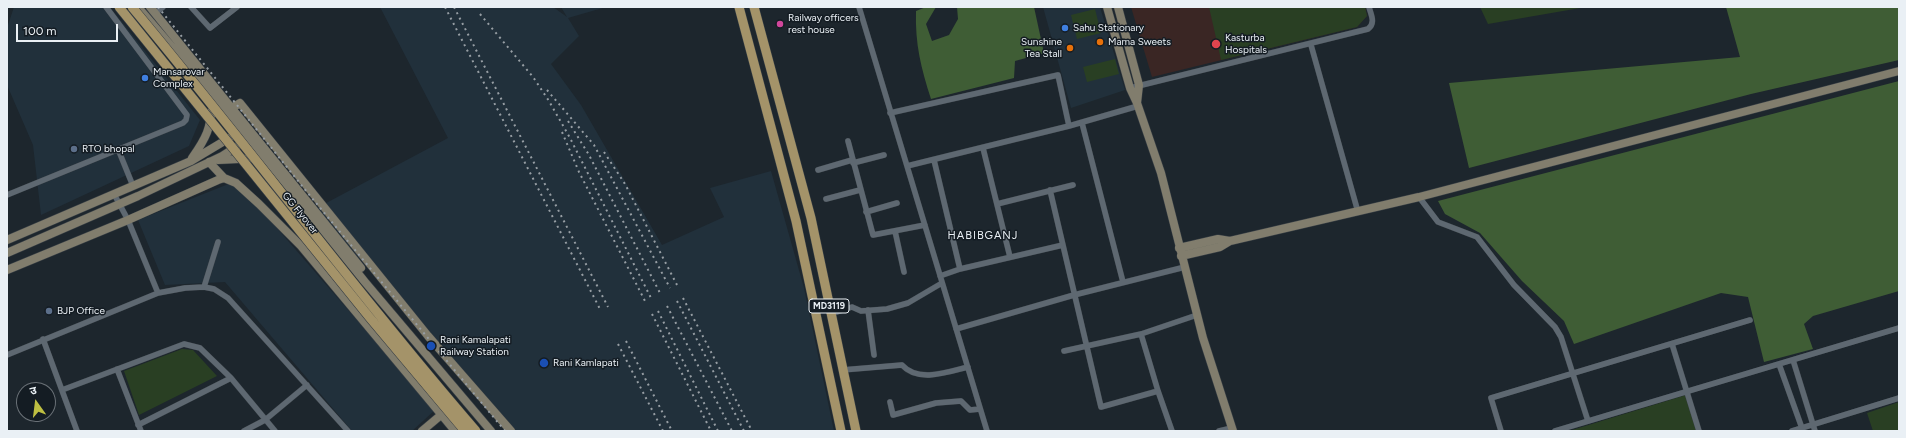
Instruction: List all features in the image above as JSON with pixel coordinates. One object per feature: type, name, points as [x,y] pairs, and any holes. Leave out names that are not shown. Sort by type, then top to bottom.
[{"type":"main road","name":"GG Flyover","points":[[119,7],[370,318],[465,431]]},
{"type":"main road","name":"GG Flyover","points":[[132,7],[177,61],[359,290],[476,431]]},
{"type":"main road","points":[[138,7],[213,95],[245,128]]},
{"type":"main road","name":"MD3119","points":[[739,7],[796,221],[841,431]]},
{"type":"main road","name":"MD3119","points":[[754,7],[811,218],[856,431]]},
{"type":"main road","points":[[1107,7],[1130,88],[1138,105],[1161,173],[1197,315],[1232,429]]},
{"type":"main road","points":[[1118,7],[1139,85],[1138,105]]},
{"type":"main road","points":[[152,10],[232,108],[252,137],[497,431]]},
{"type":"main road","points":[[1179,248],[1218,239],[1230,240],[1358,212],[1899,71]]},
{"type":"main road","points":[[191,161],[206,138],[208,132],[213,95]]},
{"type":"main road","points":[[232,108],[240,103],[428,336],[511,431]]},
{"type":"main road","points":[[7,240],[191,161],[245,128]]},
{"type":"main road","points":[[252,137],[265,158],[319,225],[491,431]]},
{"type":"main road","points":[[7,253],[120,204],[212,161],[252,137]]},
{"type":"main road","points":[[212,161],[265,158]]},
{"type":"main road","points":[[212,161],[224,178],[236,182],[301,246],[455,431]]},
{"type":"main road","points":[[7,270],[224,178]]},
{"type":"main road","points":[[301,246],[319,225]]},
{"type":"main road","points":[[1181,256],[1220,247],[1230,240]]},
{"type":"main road","points":[[422,431],[441,415]]},
{"type":"street","points":[[7,195],[183,123],[186,120],[187,115],[106,7]]},
{"type":"street","points":[[152,10],[163,7]]},
{"type":"street","points":[[191,7],[210,28],[237,7]]},
{"type":"street","points":[[858,7],[987,431]]},
{"type":"street","points":[[1130,88],[1311,45],[1368,29],[1372,26],[1373,22],[1369,7]]},
{"type":"street","points":[[1311,45],[1358,212]]},
{"type":"street","points":[[890,113],[1058,75],[1070,126]]},
{"type":"street","points":[[906,166],[1082,123],[1138,105]]},
{"type":"street","points":[[1082,123],[1123,282]]},
{"type":"street","points":[[848,141],[873,235],[924,225]]},
{"type":"street","points":[[983,148],[1010,257]]},
{"type":"street","points":[[118,149],[133,186]]},
{"type":"street","points":[[818,170],[884,155]]},
{"type":"street","points":[[934,160],[960,269]]},
{"type":"street","points":[[997,204],[1073,185]]},
{"type":"street","points":[[826,199],[860,190]]},
{"type":"street","points":[[1050,190],[1101,408],[1158,391]]},
{"type":"street","points":[[114,194],[128,220],[158,293]]},
{"type":"street","points":[[1419,197],[1438,222],[1477,237],[1524,296],[1555,327],[1561,337],[1588,421]]},
{"type":"street","points":[[866,212],[897,203]]},
{"type":"street","points":[[894,231],[904,272]]},
{"type":"street","points":[[204,287],[218,242]]},
{"type":"street","points":[[940,276],[960,269],[1063,245]]},
{"type":"street","points":[[956,329],[1074,295],[1184,267]]},
{"type":"street","points":[[831,314],[852,308],[861,311],[887,309],[908,303],[942,283]]},
{"type":"street","points":[[7,355],[158,293],[185,288],[204,287],[214,289],[228,298],[348,431]]},
{"type":"street","points":[[868,310],[874,355]]},
{"type":"street","points":[[1064,351],[1141,334],[1197,315]]},
{"type":"street","points":[[1501,431],[1491,398],[1750,320]]},
{"type":"street","points":[[1555,431],[1899,328]]},
{"type":"street","points":[[1141,334],[1172,431]]},
{"type":"street","points":[[43,339],[77,431]]},
{"type":"street","points":[[62,390],[184,344],[200,348],[231,378],[274,431]]},
{"type":"street","points":[[1672,344],[1688,391],[1699,431]]},
{"type":"street","points":[[1793,360],[1815,431]]},
{"type":"street","points":[[1779,364],[1803,430]]},
{"type":"street","points":[[842,370],[902,365],[908,371],[921,375],[945,373],[968,366]]},
{"type":"street","points":[[117,369],[139,428],[231,378]]},
{"type":"street","points":[[244,431],[265,420],[307,385]]},
{"type":"street","points":[[1792,431],[1803,430],[1813,425],[1899,398]]},
{"type":"street","points":[[890,402],[893,415],[936,403],[961,401],[970,410],[980,409]]},
{"type":"street","points":[[1219,431],[1232,429]]},
{"type":"shaded area","points":[[14,7],[110,7],[200,120],[189,146],[41,215],[33,145],[7,85],[7,28]]},
{"type":"shaded area","points":[[380,7],[553,7],[567,17],[561,7],[606,7],[568,18],[579,36],[551,64],[581,105],[662,245],[724,217],[710,188],[771,171],[804,288],[834,431],[513,431],[315,209],[448,138]]},
{"type":"shaded area","points":[[1043,7],[1100,7],[1125,90],[1071,108]]},
{"type":"shaded area","name":"Kasturba Hospitals","points":[[1131,7],[1365,7],[1367,16],[1357,27],[1152,77]]},
{"type":"shaded area","points":[[236,181],[435,410],[412,431],[352,431],[225,282],[165,285],[138,220]]},
{"type":"green space","points":[[926,7],[936,7],[926,24],[932,41],[949,35],[958,19],[957,7],[1034,7],[1044,53],[1015,61],[1014,78],[931,99],[924,77],[918,45],[916,23],[916,11]]},
{"type":"green space","points":[[1209,7],[1365,7],[1367,16],[1357,27],[1221,60]]},
{"type":"green space","points":[[1480,7],[1586,7],[1488,24]]},
{"type":"green space","points":[[1726,7],[1899,7],[1899,60],[1751,94],[1469,168],[1449,83],[1740,57]]},
{"type":"green space","points":[[1095,9],[1101,33],[1077,39],[1071,15]]},
{"type":"green space","points":[[1115,59],[1119,74],[1087,82],[1083,67]]},
{"type":"green space","points":[[1899,81],[1899,291],[1813,316],[1804,324],[1813,349],[1764,362],[1748,297],[1721,293],[1574,344],[1564,321],[1522,281],[1480,233],[1445,214],[1438,201]]},
{"type":"green space","points":[[182,349],[193,350],[217,376],[139,415],[124,371]]},
{"type":"green space","points":[[1686,395],[1696,431],[1569,431]]},
{"type":"green space","points":[[1899,402],[1899,431],[1873,431],[1867,413]]},
{"type":"railway","points":[[158,7],[307,192],[505,431]]},
{"type":"railway","points":[[445,7],[601,311]]},
{"type":"railway","points":[[454,7],[608,307]]},
{"type":"railway","points":[[480,14],[533,77],[549,101],[570,138],[651,298]]},
{"type":"railway","points":[[547,90],[594,145],[670,288]]},
{"type":"railway","points":[[568,121],[589,155],[660,293]]},
{"type":"railway","points":[[562,132],[579,172],[645,301]]},
{"type":"railway","points":[[604,152],[625,184],[677,285]]},
{"type":"railway","points":[[683,298],[752,431]]},
{"type":"railway","points":[[677,301],[744,431]]},
{"type":"railway","points":[[667,306],[732,431]]},
{"type":"railway","points":[[658,311],[718,431]]},
{"type":"railway","points":[[652,314],[711,431]]},
{"type":"railway","points":[[626,341],[672,431]]},
{"type":"railway","points":[[618,344],[663,431]]},
{"type":"place","name":"Railway officers rest house","points":[[780,24]]},
{"type":"place","name":"Sahu Stationary","points":[[1065,28]]},
{"type":"place","name":"Mama Sweets","points":[[1100,42]]},
{"type":"place","name":"Kasturba Hospitals","points":[[1216,44]]},
{"type":"place","name":"Sunshine Tea Stall","points":[[1070,48]]},
{"type":"place","name":"Mansarovar Complex","points":[[145,78]]},
{"type":"place","name":"RTO bhopal","points":[[74,149]]},
{"type":"place","name":"BJP Office","points":[[49,311]]},
{"type":"place","name":"Rani Kamalapati Railway Station","points":[[431,346]]},
{"type":"place","name":"Rani Kamlapati","points":[[544,363]]},
{"type":"district","name":"HABIBGANJ","points":[[983,236]]}]
